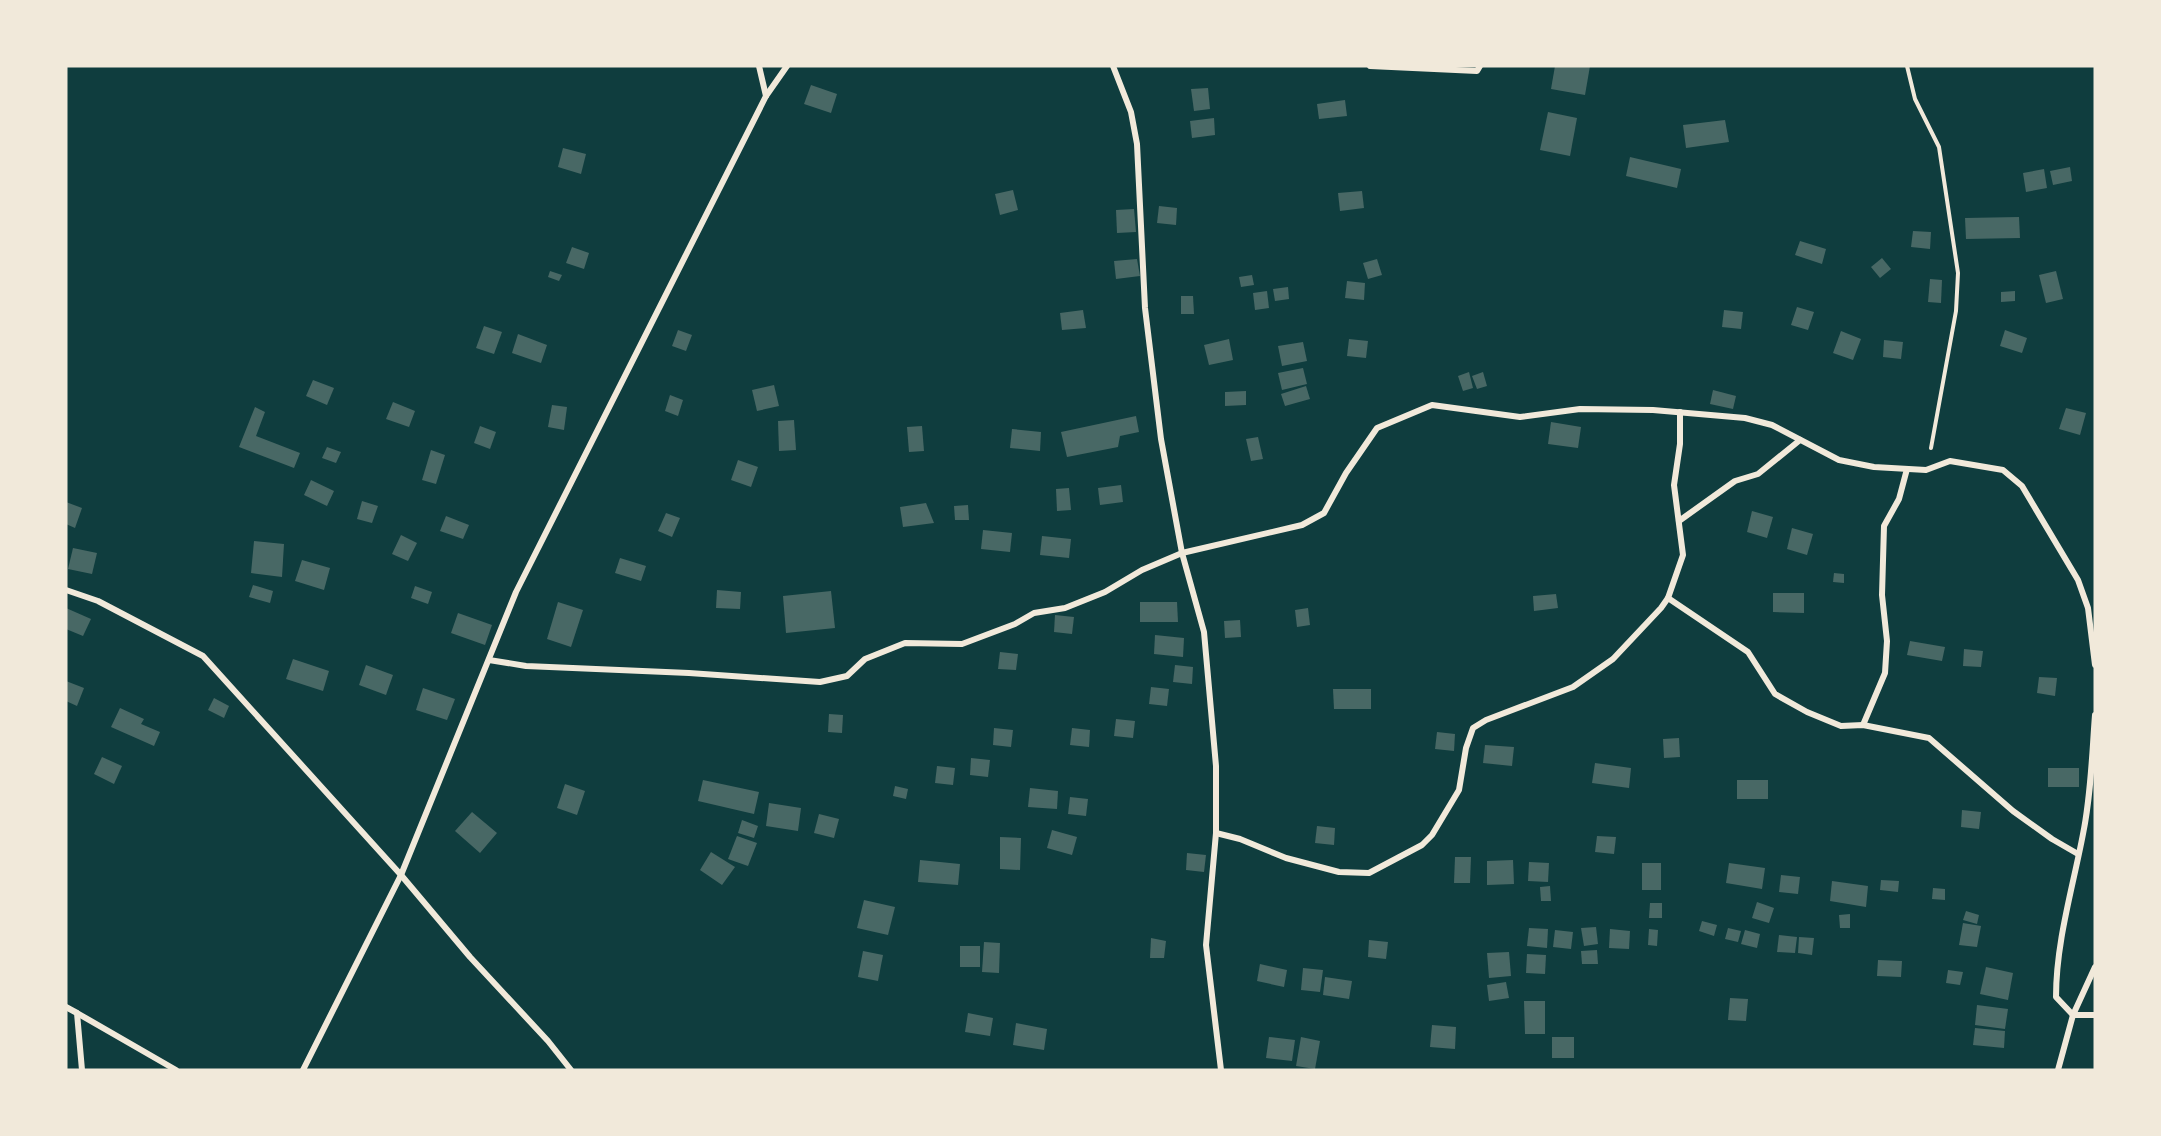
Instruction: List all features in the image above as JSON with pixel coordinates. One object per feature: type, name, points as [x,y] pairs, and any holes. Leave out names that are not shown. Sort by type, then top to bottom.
[{"type":"street","points":[[759,66],[766,96]]},
{"type":"street","points":[[303,1070],[401,875],[516,592],[766,96],[787,66]]},
{"type":"street","points":[[1113,66],[1131,112],[1137,144],[1145,308],[1161,439],[1182,553],[1204,632],[1216,766],[1216,832],[1206,945],[1221,1070]]},
{"type":"street","points":[[1370,66],[1477,71],[1480,66]]},
{"type":"street","points":[[489,660],[526,666],[689,673],[819,682],[847,676],[865,659],[906,643],[962,644],[1015,624],[1034,613],[1065,608],[1105,592],[1142,570],[1182,553],[1302,525],[1324,513],[1346,473],[1377,428],[1432,405],[1520,417],[1580,409],[1680,412],[1744,418],[1772,424],[1839,460],[1874,467],[1926,470],[1950,461],[2003,470],[2022,486],[2078,580],[2088,608],[2095,665]]},
{"type":"street","points":[[1216,832],[1286,858],[1339,872],[1369,873],[1407,855],[1422,845],[1432,835],[1459,790],[1466,748],[1473,728],[1486,720],[1574,687],[1613,659],[1656,615],[1668,598],[1683,555],[1674,485],[1680,444],[1680,412]]},
{"type":"street","points":[[1679,521],[1735,481],[1758,474],[1800,440]]},
{"type":"street","points":[[1863,725],[1885,673],[1887,641],[1882,595],[1884,526],[1899,499],[1907,469]]},
{"type":"street","points":[[66,590],[98,601],[203,656],[401,875],[571,1070]]},
{"type":"street","points":[[1668,598],[1748,652],[1775,694],[1807,712],[1841,726],[1863,725],[1929,738],[2013,811],[2052,839],[2078,854]]},
{"type":"street","points":[[2095,715],[2084,833],[2078,854],[2056,979],[2056,996],[2073,1015],[2095,1015]]},
{"type":"street","points":[[2059,1070],[2073,1015],[2095,968]]},
{"type":"street","points":[[66,1007],[176,1070]]},
{"type":"street","points":[[77,1013],[82,1070]]},
{"type":"path","points":[[1907,66],[1915,99],[1939,147],[1958,273],[1956,311],[1947,371],[1926,470]]},
{"type":"building","points":[[1555,66],[1590,66],[1585,95],[1551,89]]},
{"type":"building","points":[[811,85],[837,94],[831,113],[804,104]]},
{"type":"building","points":[[1208,88],[1210,109],[1194,111],[1191,89]]},
{"type":"building","points":[[1345,100],[1347,116],[1319,119],[1317,104]]},
{"type":"building","points":[[1548,112],[1577,118],[1570,156],[1540,150]]},
{"type":"building","points":[[1214,118],[1215,135],[1192,138],[1190,121]]},
{"type":"building","points":[[1725,120],[1729,142],[1686,148],[1683,125]]},
{"type":"building","points":[[563,148],[586,154],[581,174],[558,167]]},
{"type":"building","points":[[1630,157],[1681,169],[1677,188],[1626,176]]},
{"type":"building","points":[[2070,167],[2072,181],[2053,185],[2050,171]]},
{"type":"building","points":[[2044,169],[2047,188],[2026,192],[2023,173]]},
{"type":"building","points":[[1013,190],[1018,210],[1000,215],[995,194]]},
{"type":"building","points":[[1362,191],[1364,208],[1340,211],[1338,193]]},
{"type":"building","points":[[1159,206],[1177,208],[1176,225],[1157,223]]},
{"type":"building","points":[[1134,209],[1136,232],[1117,233],[1116,210]]},
{"type":"building","points":[[2019,217],[2020,238],[1966,239],[1965,218]]},
{"type":"building","points":[[1913,231],[1931,232],[1930,249],[1911,247]]},
{"type":"building","points":[[1800,241],[1826,249],[1822,264],[1795,255]]},
{"type":"building","points":[[572,247],[589,253],[584,269],[566,263]]},
{"type":"building","points":[[1882,258],[1891,269],[1880,278],[1871,267]]},
{"type":"building","points":[[1137,259],[1140,276],[1116,279],[1114,261]]},
{"type":"building","points":[[1377,259],[1382,275],[1368,279],[1363,263]]},
{"type":"building","points":[[550,271],[562,275],[559,281],[548,277]]},
{"type":"building","points":[[2056,271],[2063,299],[2046,303],[2039,275]]},
{"type":"building","points":[[1252,275],[1254,285],[1241,287],[1239,277]]},
{"type":"building","points":[[1930,279],[1942,280],[1941,303],[1928,302]]},
{"type":"building","points":[[1347,281],[1365,283],[1364,300],[1345,298]]},
{"type":"building","points":[[1288,287],[1289,299],[1275,301],[1273,289]]},
{"type":"building","points":[[1267,291],[1269,308],[1255,310],[1253,293]]},
{"type":"building","points":[[2015,291],[2015,301],[2001,302],[2001,292]]},
{"type":"building","points":[[1181,296],[1193,296],[1194,314],[1181,314]]},
{"type":"building","points":[[1797,307],[1814,312],[1808,330],[1791,325]]},
{"type":"building","points":[[1083,310],[1086,328],[1062,330],[1060,313]]},
{"type":"building","points":[[1724,310],[1743,312],[1741,329],[1722,327]]},
{"type":"building","points":[[484,326],[502,332],[494,354],[476,348]]},
{"type":"building","points":[[678,330],[692,335],[686,351],[672,346]]},
{"type":"building","points":[[2005,330],[2027,338],[2022,353],[2000,346]]},
{"type":"building","points":[[1841,331],[1861,339],[1853,360],[1833,353]]},
{"type":"building","points":[[518,334],[547,345],[541,363],[512,353]]},
{"type":"building","points":[[1229,339],[1233,360],[1209,365],[1204,345]]},
{"type":"building","points":[[1349,339],[1368,341],[1366,358],[1347,356]]},
{"type":"building","points":[[1884,340],[1903,342],[1901,359],[1883,357]]},
{"type":"building","points":[[1303,342],[1307,361],[1282,366],[1278,346]]},
{"type":"building","points":[[1303,368],[1307,384],[1282,390],[1278,373]]},
{"type":"building","points":[[1469,372],[1473,388],[1463,391],[1458,376]]},
{"type":"building","points":[[1483,372],[1487,386],[1477,389],[1472,376]]},
{"type":"building","points":[[313,380],[334,388],[327,405],[306,396]]},
{"type":"building","points":[[774,385],[779,406],[757,411],[752,390]]},
{"type":"building","points":[[1306,386],[1310,399],[1285,406],[1281,394]]},
{"type":"building","points":[[1713,390],[1736,396],[1733,409],[1710,404]]},
{"type":"building","points":[[1246,391],[1246,405],[1225,406],[1225,392]]},
{"type":"building","points":[[670,395],[683,400],[678,416],[665,411]]},
{"type":"building","points":[[393,402],[415,411],[409,427],[386,419]]},
{"type":"building","points":[[552,405],[567,407],[564,430],[548,427]]},
{"type":"building","points":[[255,407],[265,412],[256,436],[300,453],[294,468],[239,447]]},
{"type":"building","points":[[2066,408],[2086,413],[2080,435],[2059,429]]},
{"type":"building","points":[[1136,416],[1139,432],[1120,436],[1118,447],[1067,457],[1061,432]]},
{"type":"building","points":[[794,420],[796,450],[779,451],[778,421]]},
{"type":"building","points":[[1551,422],[1581,427],[1578,448],[1548,444]]},
{"type":"building","points":[[480,426],[496,432],[490,449],[474,443]]},
{"type":"building","points":[[922,426],[924,451],[909,452],[907,427]]},
{"type":"building","points":[[1012,429],[1041,432],[1040,451],[1010,448]]},
{"type":"building","points":[[1258,437],[1263,459],[1251,461],[1246,439]]},
{"type":"building","points":[[327,447],[341,452],[336,463],[322,458]]},
{"type":"building","points":[[431,450],[445,455],[436,484],[422,480]]},
{"type":"building","points":[[738,460],[758,467],[751,487],[731,480]]},
{"type":"building","points":[[311,480],[334,491],[327,506],[304,495]]},
{"type":"building","points":[[1121,485],[1123,502],[1100,505],[1098,488]]},
{"type":"building","points":[[1069,488],[1071,510],[1057,511],[1056,489]]},
{"type":"building","points":[[362,501],[378,506],[372,523],[357,519]]},
{"type":"building","points":[[66,502],[82,508],[75,528],[66,524]]},
{"type":"building","points":[[926,503],[934,523],[903,527],[900,507]]},
{"type":"building","points":[[968,505],[969,520],[955,520],[954,506]]},
{"type":"building","points":[[1752,511],[1773,517],[1767,538],[1747,532]]},
{"type":"building","points":[[666,513],[680,518],[672,537],[658,531]]},
{"type":"building","points":[[446,516],[469,525],[463,539],[440,531]]},
{"type":"building","points":[[1792,528],[1813,534],[1807,555],[1787,549]]},
{"type":"building","points":[[983,530],[1012,533],[1010,552],[981,549]]},
{"type":"building","points":[[401,535],[417,543],[408,561],[392,554]]},
{"type":"building","points":[[1042,536],[1071,539],[1069,558],[1040,555]]},
{"type":"building","points":[[254,541],[284,544],[282,577],[251,573]]},
{"type":"building","points":[[73,548],[97,553],[92,574],[68,569]]},
{"type":"building","points":[[620,558],[646,566],[641,581],[615,573]]},
{"type":"building","points":[[302,560],[330,568],[324,590],[295,581]]},
{"type":"building","points":[[1834,573],[1844,574],[1844,583],[1833,582]]},
{"type":"building","points":[[253,585],[273,591],[270,603],[249,597]]},
{"type":"building","points":[[415,586],[432,592],[428,604],[411,598]]},
{"type":"building","points":[[717,590],[741,592],[740,609],[716,608]]},
{"type":"building","points":[[831,591],[835,628],[786,633],[783,596]]},
{"type":"building","points":[[1773,593],[1804,593],[1804,613],[1773,612]]},
{"type":"building","points":[[1556,594],[1558,608],[1534,611],[1533,596]]},
{"type":"building","points":[[558,602],[583,610],[571,647],[547,639]]},
{"type":"building","points":[[1140,602],[1177,602],[1178,622],[1140,622]]},
{"type":"building","points":[[66,608],[91,619],[83,636],[66,629]]},
{"type":"building","points":[[1308,608],[1310,625],[1297,627],[1295,610]]},
{"type":"building","points":[[458,613],[492,625],[485,645],[451,633]]},
{"type":"building","points":[[1055,615],[1074,617],[1072,634],[1054,632]]},
{"type":"building","points":[[1240,620],[1241,637],[1225,638],[1224,621]]},
{"type":"building","points":[[1155,635],[1184,638],[1183,657],[1154,654]]},
{"type":"building","points":[[1910,641],[1945,647],[1942,661],[1907,655]]},
{"type":"building","points":[[1964,649],[1983,651],[1981,667],[1963,666]]},
{"type":"building","points":[[1000,652],[1018,654],[1016,670],[998,669]]},
{"type":"building","points":[[293,659],[329,671],[323,691],[286,679]]},
{"type":"building","points":[[366,665],[393,675],[386,695],[359,685]]},
{"type":"building","points":[[1175,665],[1193,667],[1192,684],[1173,682]]},
{"type":"building","points":[[2039,677],[2057,678],[2055,696],[2037,693]]},
{"type":"building","points":[[66,681],[84,688],[77,706],[66,701]]},
{"type":"building","points":[[1151,687],[1169,689],[1167,706],[1149,704]]},
{"type":"building","points":[[423,688],[455,699],[447,720],[416,710]]},
{"type":"building","points":[[1333,689],[1371,689],[1371,709],[1334,709]]},
{"type":"building","points":[[214,698],[229,706],[224,718],[208,710]]},
{"type":"building","points":[[120,708],[144,719],[141,724],[160,732],[154,746],[111,727]]},
{"type":"building","points":[[829,714],[843,715],[842,733],[828,732]]},
{"type":"building","points":[[1116,719],[1135,721],[1133,738],[1114,736]]},
{"type":"building","points":[[994,728],[1013,730],[1011,747],[993,745]]},
{"type":"building","points":[[1072,728],[1090,730],[1089,747],[1070,745]]},
{"type":"building","points":[[1437,732],[1455,734],[1454,751],[1435,749]]},
{"type":"building","points":[[1679,738],[1680,757],[1664,758],[1663,739]]},
{"type":"building","points":[[1485,745],[1514,747],[1512,766],[1483,763]]},
{"type":"building","points":[[102,757],[122,766],[114,784],[94,774]]},
{"type":"building","points":[[971,758],[990,760],[988,777],[970,775]]},
{"type":"building","points":[[1595,763],[1631,768],[1629,788],[1592,783]]},
{"type":"building","points":[[937,766],[955,768],[953,785],[935,783]]},
{"type":"building","points":[[2048,768],[2079,768],[2079,787],[2048,787]]},
{"type":"building","points":[[703,780],[759,792],[754,814],[698,801]]},
{"type":"building","points":[[1737,780],[1768,780],[1768,799],[1737,799]]},
{"type":"building","points":[[565,784],[585,791],[577,815],[557,808]]},
{"type":"building","points":[[895,786],[908,789],[906,799],[893,796]]},
{"type":"building","points":[[1030,788],[1058,791],[1057,809],[1028,807]]},
{"type":"building","points":[[1070,797],[1088,799],[1086,816],[1068,814]]},
{"type":"building","points":[[769,803],[801,808],[798,831],[766,826]]},
{"type":"building","points":[[1962,810],[1981,812],[1979,829],[1961,827]]},
{"type":"building","points":[[472,812],[497,833],[480,853],[455,831]]},
{"type":"building","points":[[819,814],[839,819],[834,838],[814,833]]},
{"type":"building","points":[[742,820],[758,826],[754,838],[738,833]]},
{"type":"building","points":[[1317,826],[1335,828],[1334,845],[1315,843]]},
{"type":"building","points":[[1052,830],[1077,837],[1072,855],[1047,848]]},
{"type":"building","points":[[737,836],[757,843],[748,866],[728,859]]},
{"type":"building","points":[[1597,836],[1616,837],[1614,854],[1595,852]]},
{"type":"building","points":[[1000,837],[1021,838],[1020,870],[1000,869]]},
{"type":"building","points":[[711,852],[735,867],[722,885],[700,870]]},
{"type":"building","points":[[1187,853],[1206,855],[1204,872],[1186,870]]},
{"type":"building","points":[[1455,857],[1471,857],[1470,883],[1454,883]]},
{"type":"building","points":[[920,860],[960,864],[958,885],[918,882]]},
{"type":"building","points":[[1513,860],[1514,884],[1487,885],[1487,861]]},
{"type":"building","points":[[1529,862],[1549,863],[1548,882],[1528,881]]},
{"type":"building","points":[[1642,863],[1661,863],[1661,890],[1642,890]]},
{"type":"building","points":[[1729,863],[1765,868],[1762,889],[1726,883]]},
{"type":"building","points":[[1781,875],[1800,877],[1798,894],[1779,892]]},
{"type":"building","points":[[1881,880],[1899,881],[1898,892],[1880,890]]},
{"type":"building","points":[[1832,881],[1868,886],[1866,907],[1830,901]]},
{"type":"building","points":[[1550,886],[1551,901],[1541,901],[1540,887]]},
{"type":"building","points":[[1933,888],[1945,889],[1945,900],[1932,899]]},
{"type":"building","points":[[864,900],[895,907],[888,935],[857,928]]},
{"type":"building","points":[[1757,902],[1774,908],[1769,923],[1752,918]]},
{"type":"building","points":[[1650,903],[1662,903],[1662,918],[1649,918]]},
{"type":"building","points":[[1966,911],[1979,915],[1977,924],[1963,920]]},
{"type":"building","points":[[1850,914],[1850,928],[1840,928],[1839,915]]},
{"type":"building","points":[[1702,921],[1717,925],[1714,936],[1699,931]]},
{"type":"building","points":[[1963,923],[1981,926],[1977,947],[1959,945]]},
{"type":"building","points":[[1596,927],[1598,944],[1584,946],[1581,928]]},
{"type":"building","points":[[1529,928],[1548,929],[1547,948],[1527,946]]},
{"type":"building","points":[[1728,928],[1741,931],[1738,942],[1725,939]]},
{"type":"building","points":[[1610,929],[1630,931],[1629,949],[1609,948]]},
{"type":"building","points":[[1649,929],[1658,930],[1657,946],[1648,945]]},
{"type":"building","points":[[1555,930],[1573,932],[1571,949],[1553,947]]},
{"type":"building","points":[[1745,930],[1760,934],[1757,948],[1741,944]]},
{"type":"building","points":[[1779,935],[1797,937],[1795,953],[1777,952]]},
{"type":"building","points":[[1799,937],[1814,938],[1812,955],[1798,953]]},
{"type":"building","points":[[1151,938],[1166,941],[1164,958],[1150,958]]},
{"type":"building","points":[[1369,940],[1388,942],[1386,959],[1368,957]]},
{"type":"building","points":[[984,942],[1000,943],[999,973],[982,972]]},
{"type":"building","points":[[960,946],[980,946],[980,967],[960,967]]},
{"type":"building","points":[[1597,950],[1598,964],[1582,964],[1581,951]]},
{"type":"building","points":[[863,951],[883,955],[878,981],[858,977]]},
{"type":"building","points":[[1509,952],[1511,976],[1489,978],[1487,953]]},
{"type":"building","points":[[1527,954],[1546,955],[1545,974],[1526,973]]},
{"type":"building","points":[[1878,960],[1902,961],[1901,977],[1877,976]]},
{"type":"building","points":[[1260,964],[1287,970],[1284,987],[1257,981]]},
{"type":"building","points":[[1986,967],[2013,973],[2008,1000],[1980,994]]},
{"type":"building","points":[[1303,968],[1323,970],[1320,992],[1301,990]]},
{"type":"building","points":[[1948,970],[1963,972],[1960,985],[1946,983]]},
{"type":"building","points":[[1325,977],[1352,981],[1349,999],[1323,995]]},
{"type":"building","points":[[1506,982],[1509,998],[1489,1001],[1487,985]]},
{"type":"building","points":[[1730,998],[1748,999],[1746,1021],[1728,1020]]},
{"type":"building","points":[[1524,1001],[1545,1001],[1545,1034],[1525,1034]]},
{"type":"building","points":[[1977,1005],[2008,1009],[2005,1029],[1975,1025]]},
{"type":"building","points":[[968,1013],[993,1018],[990,1036],[965,1032]]},
{"type":"building","points":[[1016,1023],[1047,1029],[1044,1050],[1013,1045]]},
{"type":"building","points":[[1432,1025],[1456,1027],[1455,1049],[1430,1047]]},
{"type":"building","points":[[1975,1028],[2005,1031],[2004,1048],[1973,1045]]},
{"type":"building","points":[[1269,1037],[1295,1040],[1292,1061],[1266,1058]]},
{"type":"building","points":[[1301,1037],[1320,1041],[1315,1069],[1296,1066]]},
{"type":"building","points":[[1552,1037],[1574,1037],[1574,1058],[1552,1058]]}]
